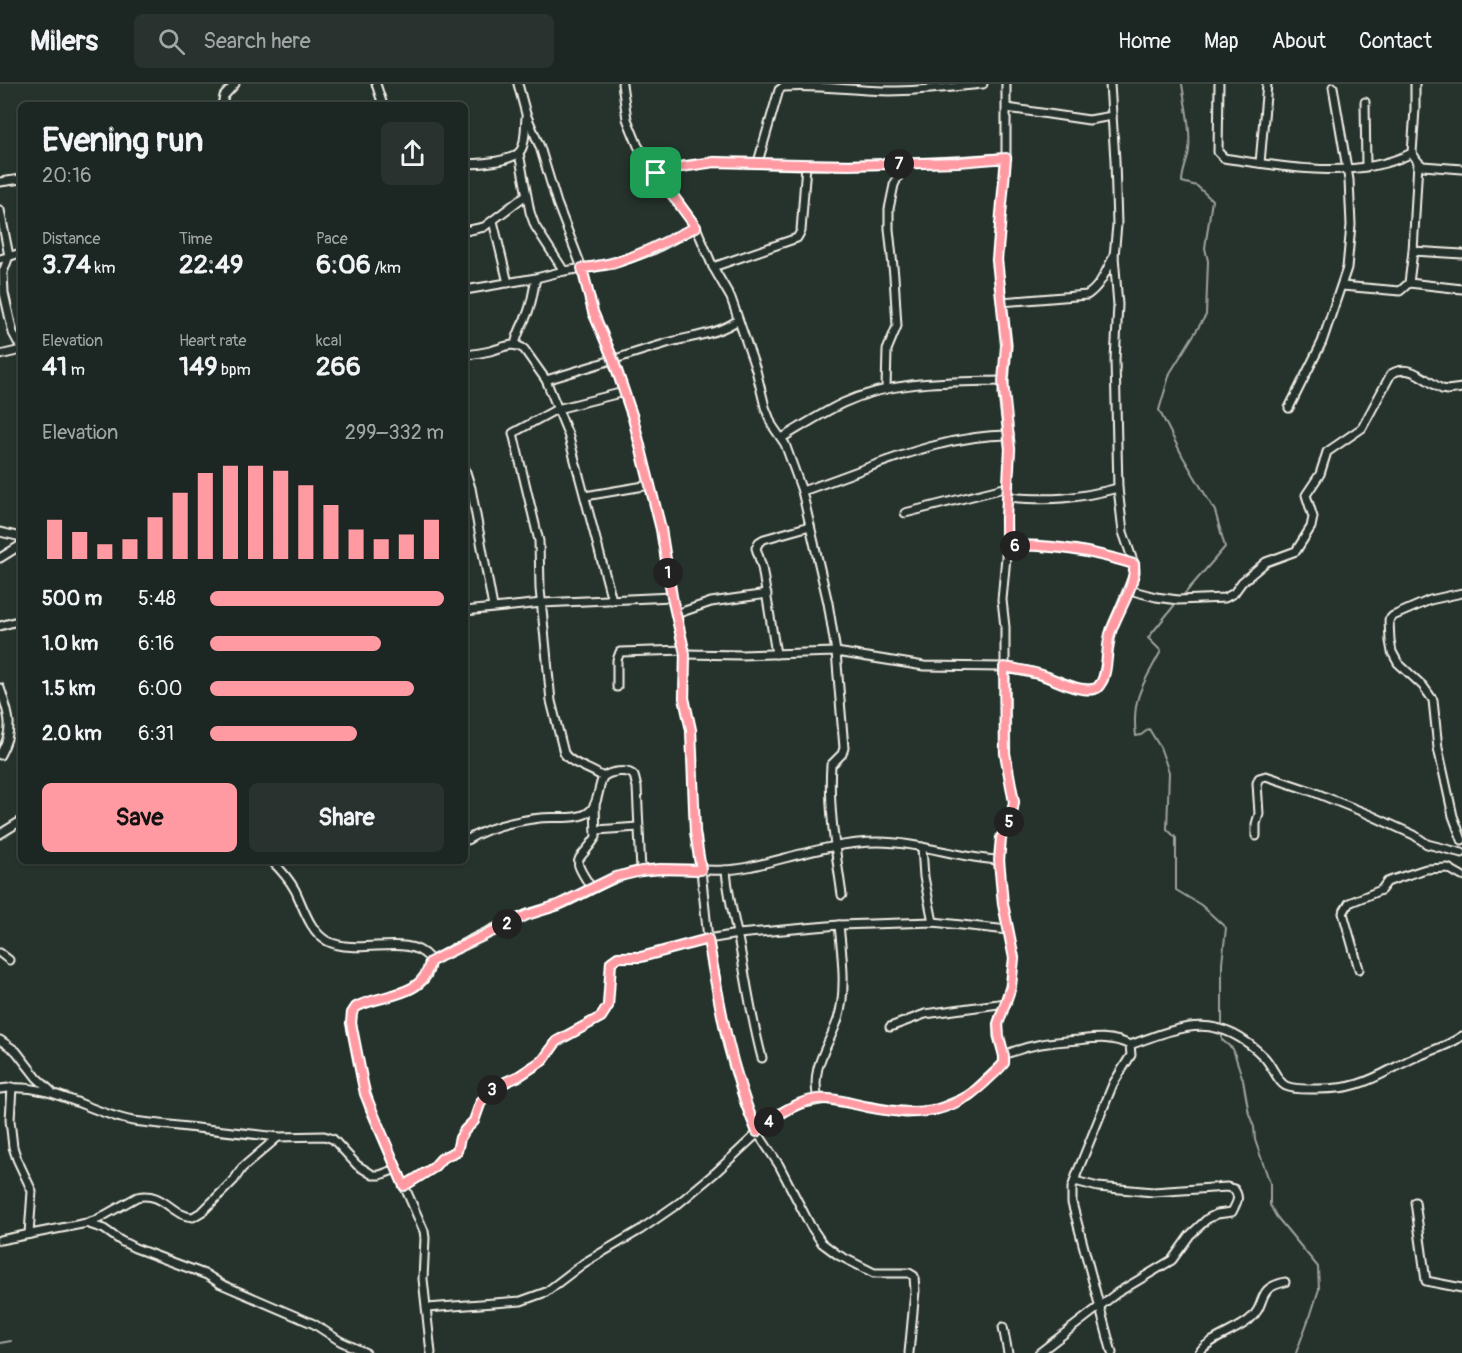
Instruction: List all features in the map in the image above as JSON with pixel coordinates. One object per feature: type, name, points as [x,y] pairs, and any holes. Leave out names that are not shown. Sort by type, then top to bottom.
[{"type":"street","points":[[223,102],[224,96],[235,84]]},
{"type":"street","points":[[376,84],[382,102]]},
{"type":"street","points":[[518,84],[526,114],[540,147],[557,203],[582,268],[593,312],[613,359],[633,418],[661,529],[672,597],[685,652],[684,698],[691,730],[695,832],[708,939],[728,1046],[745,1103],[757,1132],[779,1165],[815,1234],[828,1249],[874,1273],[909,1272],[914,1276],[915,1291],[909,1353]]},
{"type":"street","points":[[622,84],[633,137],[642,153],[696,227],[712,267],[731,297],[756,370],[765,407],[772,425],[782,438],[802,491],[828,603],[836,652],[844,748],[842,754],[831,765],[831,784],[835,847],[842,895]]},
{"type":"street","points":[[758,162],[779,90],[786,86],[824,85],[889,91],[984,84]]},
{"type":"street","points":[[427,1308],[521,1301],[546,1292],[584,1263],[640,1230],[679,1203],[777,1115],[799,1104],[818,1099],[906,1113],[935,1110],[957,1102],[976,1091],[1004,1063],[998,1024],[1011,987],[1014,958],[999,860],[1001,838],[1011,819],[1014,802],[1005,753],[1005,627],[1002,600],[1009,435],[1003,381],[1006,345],[997,260],[1006,158],[1006,84]]},
{"type":"street","points":[[617,687],[617,660],[620,652],[685,652],[741,656],[836,652],[924,666],[1004,667],[1041,675],[1086,690],[1097,688],[1105,671],[1112,628],[1135,572],[1123,532],[1118,488],[1115,360],[1118,305],[1114,256],[1117,225],[1110,84]]},
{"type":"street","points":[[1219,84],[1219,155],[1224,158],[1327,171],[1347,170],[1396,160],[1412,153]]},
{"type":"street","points":[[1260,163],[1267,84]]},
{"type":"street","points":[[1415,84],[1412,153],[1418,162],[1430,168],[1462,169]]},
{"type":"street","points":[[1289,408],[1322,342],[1347,268],[1351,225],[1347,170],[1333,87]]},
{"type":"street","points":[[1365,102],[1366,166]]},
{"type":"street","points":[[1007,108],[1089,120],[1112,116]]},
{"type":"street","points":[[468,164],[501,160],[519,153],[522,149],[526,114]]},
{"type":"street","points":[[519,153],[526,195],[536,226],[564,270]]},
{"type":"street","points":[[656,173],[714,162],[806,165],[904,164],[1006,158]]},
{"type":"street","points":[[1342,286],[1401,291],[1409,283],[1418,162]]},
{"type":"street","points":[[886,389],[887,350],[897,326],[889,210],[894,185],[904,164]]},
{"type":"street","points":[[712,267],[797,238],[801,231],[806,165]]},
{"type":"street","points":[[0,182],[18,179]]},
{"type":"street","points":[[468,230],[483,227],[493,221],[526,195]]},
{"type":"street","points":[[0,215],[9,256],[3,272],[4,293],[13,333],[18,343]]},
{"type":"street","points":[[493,221],[508,283]]},
{"type":"street","points":[[468,290],[536,278],[564,270],[600,267],[630,259],[655,249],[696,227]]},
{"type":"street","points":[[1413,251],[1462,254]]},
{"type":"street","points":[[0,260],[18,254]]},
{"type":"street","points":[[1002,302],[1087,295],[1099,285],[1114,256]]},
{"type":"street","points":[[514,345],[531,304],[536,278]]},
{"type":"street","points":[[1409,283],[1462,289]]},
{"type":"street","points":[[546,380],[613,359],[718,331],[738,320]]},
{"type":"street","points":[[468,354],[514,345],[524,349],[546,380],[568,434],[612,600]]},
{"type":"street","points":[[0,355],[18,350]]},
{"type":"street","points":[[1128,590],[1156,597],[1192,601],[1226,598],[1266,562],[1296,551],[1311,527],[1313,517],[1306,495],[1320,474],[1327,452],[1362,428],[1391,374],[1399,370],[1407,370],[1442,389],[1462,388]]},
{"type":"street","points":[[782,438],[843,403],[886,389],[931,382],[1003,381]]},
{"type":"street","points":[[603,777],[594,770],[567,758],[564,753],[552,701],[542,603],[539,541],[513,433],[557,409],[624,392]]},
{"type":"street","points":[[802,491],[941,443],[968,437],[1009,435]]},
{"type":"street","points":[[468,478],[493,596],[493,607]]},
{"type":"street","points":[[585,496],[650,485]]},
{"type":"street","points":[[905,513],[1008,487]]},
{"type":"street","points":[[1007,497],[1063,500],[1118,488]]},
{"type":"street","points":[[776,654],[761,561],[756,552],[758,544],[764,538],[810,526]]},
{"type":"street","points":[[0,532],[18,536]]},
{"type":"street","points":[[1006,546],[1066,547],[1134,564]]},
{"type":"street","points":[[0,558],[18,547]]},
{"type":"street","points":[[1462,593],[1430,600],[1393,616],[1389,621],[1388,631],[1392,651],[1398,663],[1405,672],[1423,686],[1433,700],[1434,730],[1453,816],[1462,840]]},
{"type":"street","points":[[676,614],[711,602],[767,594]]},
{"type":"street","points":[[468,611],[542,603],[672,597]]},
{"type":"street","points":[[0,626],[18,621]]},
{"type":"street","points":[[0,688],[10,722],[7,742],[0,754]]},
{"type":"street","points":[[468,839],[476,834],[504,825],[543,817],[579,816],[592,810],[603,777],[610,773],[630,773],[634,776],[638,796],[641,871]]},
{"type":"street","points":[[1256,836],[1259,814],[1257,783],[1261,777],[1266,776],[1311,791],[1398,827],[1427,844],[1462,853]]},
{"type":"street","points":[[591,888],[578,862],[578,857],[596,837],[595,804]]},
{"type":"street","points":[[1453,816],[1462,814]]},
{"type":"street","points":[[0,834],[18,823]]},
{"type":"street","points":[[597,830],[638,826]]},
{"type":"street","points":[[430,962],[466,943],[527,915],[558,905],[608,880],[641,871],[726,870],[856,843],[878,842],[999,860]]},
{"type":"street","points":[[922,847],[924,877],[933,922]]},
{"type":"street","points":[[275,864],[294,889],[313,928],[327,941],[356,948],[413,946],[423,951],[429,958],[428,973],[423,981],[412,988],[356,1007],[352,1013],[351,1023],[365,1094],[426,1238],[423,1279],[431,1353]]},
{"type":"street","points":[[1359,969],[1343,914],[1349,903],[1381,890],[1387,882],[1426,869],[1448,868],[1462,876]]},
{"type":"street","points":[[726,870],[730,907],[738,934],[751,1013],[762,1058]]},
{"type":"street","points":[[404,1186],[433,1168],[442,1158],[457,1151],[460,1138],[474,1121],[486,1095],[543,1060],[557,1041],[601,1017],[608,1006],[611,962],[618,957],[641,957],[708,939],[738,934],[839,926],[933,922],[1008,930]]},
{"type":"street","points":[[818,1099],[814,1084],[816,1071],[838,1019],[842,1001],[842,955],[839,926]]},
{"type":"street","points":[[0,953],[9,960]]},
{"type":"street","points":[[890,1027],[925,1014],[1006,1003]]},
{"type":"street","points":[[1004,1056],[1024,1047],[1058,1040],[1104,1037],[1114,1038],[1130,1045],[1167,1031],[1215,1026],[1231,1032],[1263,1056],[1273,1066],[1278,1079],[1286,1086],[1313,1089],[1357,1085],[1414,1057],[1443,1048],[1462,1036]]},
{"type":"street","points":[[0,1040],[16,1052],[51,1091]]},
{"type":"street","points":[[1112,1353],[1072,1203],[1072,1188],[1113,1084],[1131,1055],[1130,1045]]},
{"type":"street","points":[[0,1089],[12,1087],[51,1091],[82,1102],[113,1117],[278,1137],[324,1136],[333,1139],[357,1165],[373,1175],[396,1169]]},
{"type":"street","points":[[12,1087],[10,1120],[13,1147],[16,1159],[32,1191],[29,1234]]},
{"type":"street","points":[[0,1240],[87,1223],[137,1197],[144,1196],[160,1199],[183,1215],[193,1217],[210,1204],[234,1180],[242,1168],[278,1137]]},
{"type":"street","points":[[1039,1353],[1117,1293],[1172,1260],[1190,1235],[1208,1219],[1217,1214],[1232,1212],[1238,1204],[1237,1193],[1234,1189],[1227,1187],[1153,1192],[1098,1187],[1075,1181]]},
{"type":"street","points":[[1415,1202],[1426,1281],[1462,1288]]},
{"type":"street","points":[[87,1223],[104,1229],[135,1248],[186,1266],[221,1284],[314,1324],[340,1341],[366,1353]]},
{"type":"street","points":[[1199,1353],[1203,1347],[1238,1329],[1251,1319],[1259,1309],[1265,1292],[1272,1285],[1285,1282]]},
{"type":"street","points":[[1003,1327],[1008,1353]]},
{"type":"waterway","points":[[1181,598],[1225,547],[1215,511],[1183,457],[1159,410],[1170,373],[1206,315],[1208,261],[1205,248],[1212,200],[1197,186],[1182,182],[1189,142],[1182,84]]},
{"type":"waterway","points":[[1177,602],[1148,638],[1161,651],[1137,700],[1136,736],[1149,729],[1160,747],[1169,772],[1167,829],[1176,838],[1176,890],[1201,905],[1226,928],[1222,963],[1222,1027]]},
{"type":"waterway","points":[[1222,1033],[1222,1040],[1233,1049],[1243,1080],[1255,1140],[1270,1183],[1270,1205],[1276,1216],[1318,1267],[1319,1289],[1310,1317]]},
{"type":"waterway","points":[[1296,1353],[1309,1318]]},
{"type":"waterway","points":[[0,1343],[11,1341]]},
{"type":"route","points":[[1006,158],[997,260],[1006,345],[1003,394],[1010,449],[1006,546],[1041,545],[1088,551],[1134,564],[1135,572],[1116,616],[1108,642],[1105,671],[1097,688],[1086,690],[1025,670],[1004,667],[1005,753],[1014,802],[1011,819],[1001,838],[999,860],[1003,904],[1014,958],[1011,987],[998,1024],[1004,1063],[976,1091],[957,1102],[921,1113],[888,1111],[818,1099],[799,1104],[777,1115],[757,1132],[745,1103],[728,1046],[708,939],[641,957],[618,957],[611,962],[608,1006],[601,1017],[557,1041],[543,1060],[486,1095],[480,1104],[476,1118],[460,1138],[457,1151],[442,1158],[433,1168],[404,1186],[365,1094],[351,1023],[352,1013],[356,1007],[412,988],[423,981],[428,973],[430,962],[527,915],[558,905],[608,880],[641,871],[701,870],[695,832],[691,730],[684,698],[685,654],[672,597],[661,529],[633,418],[613,359],[593,312],[582,268],[600,267],[630,259],[655,249],[696,227],[656,173],[723,161],[848,165],[959,162],[1006,158]]}]
